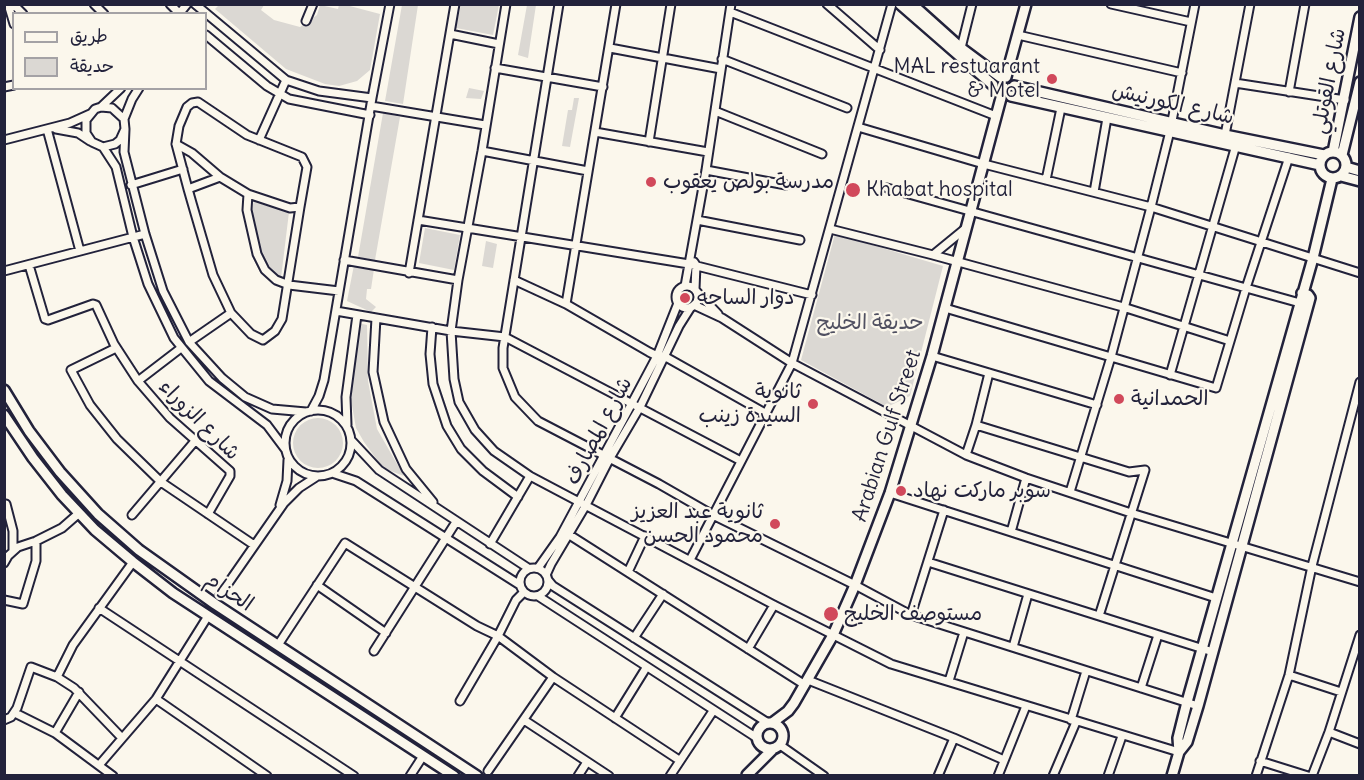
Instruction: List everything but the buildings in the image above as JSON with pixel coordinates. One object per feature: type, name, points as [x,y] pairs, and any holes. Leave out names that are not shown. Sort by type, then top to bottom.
[{"type":"street","points":[[195,4],[201,12],[209,4]]},
{"type":"street","points":[[285,449],[285,439],[290,425],[308,412],[320,396],[324,380],[390,4]]},
{"type":"street","points":[[409,273],[455,4]]},
{"type":"street","points":[[506,4],[451,331],[454,378],[459,402],[475,430],[494,451],[530,476],[891,664],[1179,752]]},
{"type":"street","points":[[559,4],[505,337],[503,368],[515,397],[538,421],[607,456],[713,515],[855,585],[910,615],[1198,706]]},
{"type":"street","points":[[566,304],[616,4]]},
{"type":"street","points":[[649,142],[670,4]]},
{"type":"street","points":[[827,4],[880,50]]},
{"type":"street","points":[[690,560],[792,363],[892,4]]},
{"type":"street","points":[[900,4],[999,80],[1011,80],[1009,93],[995,94],[999,80],[1018,35],[1026,4]]},
{"type":"street","points":[[912,4],[999,80]]},
{"type":"street","points":[[961,48],[972,4]]},
{"type":"street","points":[[1111,4],[1191,22]]},
{"type":"street","points":[[1070,492],[1111,357],[1151,207],[1171,126],[1195,4]]},
{"type":"street","points":[[1225,135],[1250,4]]},
{"type":"street","points":[[1289,92],[1305,4]]},
{"type":"street","points":[[306,21],[312,5]]},
{"type":"street","points":[[538,596],[548,588],[547,577],[607,456],[640,407],[660,356],[697,299],[689,254],[706,170],[731,8],[996,116]]},
{"type":"street","points":[[207,17],[286,80],[319,91],[436,118],[485,125]]},
{"type":"street","name":"شارع القوتلي","points":[[1333,154],[1359,17]]},
{"type":"street","points":[[450,34],[499,44]]},
{"type":"street","points":[[1018,35],[1182,73]]},
{"type":"street","points":[[207,36],[267,86],[289,99],[370,115]]},
{"type":"street","points":[[610,48],[721,69]]},
{"type":"street","points":[[722,59],[847,108]]},
{"type":"street","points":[[495,68],[603,87]]},
{"type":"street","points":[[259,140],[286,80]]},
{"type":"street","points":[[1235,83],[1345,100]]},
{"type":"street","name":"شارع القوتلي","points":[[1333,154],[1359,88]]},
{"type":"street","points":[[4,140],[70,123],[101,107],[120,90]]},
{"type":"street","points":[[123,119],[138,90]]},
{"type":"street","name":"Arabian Gulf Street","points":[[747,775],[783,737],[794,703],[833,635],[855,585],[890,493],[932,356],[996,116],[1009,93]]},
{"type":"street","name":"شارع الكورنيش","points":[[1009,93],[1171,126],[1333,154]]},
{"type":"street","name":"شارع الكورنيش","points":[[1009,93],[1107,118],[1171,126],[1236,146],[1320,165]]},
{"type":"street","points":[[198,102],[247,135],[259,140],[302,158],[307,167],[280,326],[263,340],[257,338],[231,313],[213,275],[176,144],[179,126],[187,107],[198,102]]},
{"type":"street","points":[[101,107],[112,108],[123,119],[124,152],[145,234],[166,297],[189,342],[222,378],[245,397],[272,409],[308,412],[321,410],[339,418],[348,430]]},
{"type":"street","points":[[1046,180],[1061,108]]},
{"type":"street","points":[[715,111],[822,154]]},
{"type":"street","points":[[90,114],[85,126],[86,133],[92,142]]},
{"type":"street","points":[[1094,192],[1107,118]]},
{"type":"street","points":[[858,127],[983,164],[1151,207],[1359,273]]},
{"type":"street","points":[[47,129],[71,131],[103,147],[116,167],[133,237],[148,284],[158,308],[181,348],[209,381],[267,425],[285,449],[288,458],[287,481],[277,512]]},
{"type":"street","points":[[47,129],[80,251]]},
{"type":"street","points":[[103,147],[120,140],[125,129]]},
{"type":"street","points":[[595,132],[708,152]]},
{"type":"street","points":[[176,144],[192,153],[220,177],[248,194],[290,208],[300,207]]},
{"type":"street","points":[[1170,375],[1236,146]]},
{"type":"street","points":[[482,151],[588,171]]},
{"type":"street","points":[[1172,776],[1179,752],[1178,738],[1216,598],[1336,177],[1346,167],[1346,161],[1333,154],[1320,165],[1324,175],[1336,177],[1359,181]]},
{"type":"street","points":[[945,308],[1216,388],[1289,157]]},
{"type":"street","points":[[1346,167],[1359,171]]},
{"type":"street","points":[[131,184],[183,169]]},
{"type":"street","points":[[706,170],[786,185]]},
{"type":"street","points":[[188,189],[220,177]]},
{"type":"street","points":[[887,188],[1246,288],[1301,298],[1308,295],[1310,298],[1198,706],[1187,742],[1179,752]]},
{"type":"street","points":[[248,194],[246,210],[257,254],[265,270],[276,280],[288,285],[339,291]]},
{"type":"street","points":[[418,220],[692,264],[812,295]]},
{"type":"street","points":[[697,220],[800,240]]},
{"type":"street","points":[[933,255],[966,228]]},
{"type":"street","points":[[830,229],[1123,307],[1230,340]]},
{"type":"street","points":[[4,271],[145,234]]},
{"type":"street","points":[[344,260],[458,280]]},
{"type":"street","points":[[692,264],[685,286],[677,292],[678,303],[684,307],[692,306],[722,318],[792,363],[966,455],[1026,478],[1131,513],[1243,545],[1359,582]]},
{"type":"street","name":"شارع الزوراء","points":[[29,265],[45,319],[96,305],[116,348],[138,381],[170,418],[230,471],[230,476],[207,514]]},
{"type":"street","points":[[514,280],[566,304],[765,413]]},
{"type":"street","points":[[685,286],[696,291],[722,318]]},
{"type":"street","name":"شارع المصارف","points":[[607,456],[632,403],[660,356],[678,303]]},
{"type":"street","points":[[336,311],[451,331],[505,337],[741,461]]},
{"type":"street","points":[[189,342],[231,313]]},
{"type":"street","points":[[220,595],[277,512],[299,488],[316,477],[332,473],[347,460],[351,440],[346,406],[357,315]]},
{"type":"street","points":[[375,318],[373,372],[384,422],[406,469],[438,509]]},
{"type":"street","points":[[432,327],[430,354],[433,384],[447,426],[461,449],[483,471],[518,497]]},
{"type":"street","points":[[116,348],[71,370],[90,405],[117,439],[161,482],[254,545]]},
{"type":"street","points":[[138,381],[181,348]]},
{"type":"street","points":[[932,356],[1097,405]]},
{"type":"street","points":[[966,455],[989,373]]},
{"type":"street","points":[[1256,776],[1289,675],[1312,566],[1359,382]]},
{"type":"street","name":"الحزام","points":[[4,390],[29,431],[60,472],[98,514],[139,550],[176,578],[477,776]]},
{"type":"street","points":[[4,415],[33,458],[78,514],[132,562],[208,616],[454,776]]},
{"type":"street","points":[[976,425],[1129,472],[1145,470],[1099,616]]},
{"type":"street","points":[[351,440],[379,470],[528,568],[538,568],[553,586],[783,732]]},
{"type":"street","points":[[132,515],[195,441]]},
{"type":"street","points":[[288,458],[301,472],[316,477]]},
{"type":"street","points":[[332,473],[356,481],[530,596],[538,596],[758,742],[776,747],[824,776]]},
{"type":"street","points":[[490,544],[530,476]]},
{"type":"street","points":[[1011,532],[1026,478]]},
{"type":"street","points":[[890,493],[1216,598]]},
{"type":"street","name":"شارع المصارف","points":[[538,568],[583,503]]},
{"type":"street","points":[[4,563],[13,550],[14,531],[6,504]]},
{"type":"street","points":[[910,615],[944,510]]},
{"type":"street","points":[[13,550],[62,528],[78,514]]},
{"type":"street","points":[[374,651],[456,522]]},
{"type":"street","points":[[568,534],[748,649],[806,682],[954,738],[1004,760]]},
{"type":"street","points":[[628,572],[645,536]]},
{"type":"street","points":[[4,600],[23,604],[36,561],[36,541]]},
{"type":"street","points":[[278,645],[345,543],[477,626],[498,636],[553,677],[680,760]]},
{"type":"street","points":[[57,677],[73,645],[132,562]]},
{"type":"street","points":[[928,562],[1213,652]]},
{"type":"street","points":[[460,701],[498,636],[522,589],[522,575],[528,568]]},
{"type":"street","points":[[317,585],[386,633]]},
{"type":"street","points":[[634,638],[663,594]]},
{"type":"street","points":[[1013,647],[1028,594]]},
{"type":"street","points":[[748,649],[774,605]]},
{"type":"street","points":[[99,608],[354,776]]},
{"type":"street","points":[[100,764],[156,699],[208,616]]},
{"type":"street","points":[[949,681],[964,632]]},
{"type":"street","points":[[1142,688],[1158,635]]},
{"type":"street","points":[[1260,760],[1310,776],[1329,732],[1359,639]]},
{"type":"street","points":[[4,720],[15,713],[31,668],[57,677],[79,692],[122,738]]},
{"type":"street","points":[[615,718],[646,668]]},
{"type":"street","points":[[1053,776],[1073,721],[1086,670]]},
{"type":"street","points":[[1289,675],[1341,692]]},
{"type":"street","points":[[488,771],[553,677]]},
{"type":"street","points":[[55,733],[79,692]]},
{"type":"street","points":[[156,699],[267,776]]},
{"type":"street","name":"Arabian Gulf Street","points":[[747,775],[758,742],[759,729],[781,718],[794,703]]},
{"type":"street","points":[[998,776],[1026,706]]},
{"type":"street","points":[[670,776],[712,711]]},
{"type":"street","points":[[15,713],[55,733],[100,764],[113,776]]},
{"type":"street","points":[[524,720],[609,776]]},
{"type":"street","points":[[1329,732],[1359,744]]},
{"type":"street","points":[[1108,776],[1122,735]]},
{"type":"street","points":[[938,776],[954,738]]},
{"type":"street","points":[[410,776],[423,756]]},
{"type":"street","points":[[578,776],[587,762]]},
{"type":"green space","points":[[461,4],[499,5],[493,35],[456,28]]},
{"type":"green space","points":[[219,5],[264,5],[261,10],[274,20],[300,27],[317,15],[320,5],[338,9],[339,5],[346,5],[380,14],[370,70],[357,81],[339,86],[325,84],[286,69],[215,9]]},
{"type":"green space","points":[[402,5],[418,5],[403,104],[385,101]]},
{"type":"green space","points":[[527,5],[536,5],[528,58],[518,55]]},
{"type":"green space","points":[[469,88],[484,91],[481,99],[466,98]]},
{"type":"green space","points":[[574,98],[579,98],[570,147],[562,146],[568,110],[572,110]]},
{"type":"green space","points":[[383,113],[400,117],[375,260],[358,257]]},
{"type":"green space","points":[[254,201],[289,212],[281,278],[274,275],[262,253],[251,212]]},
{"type":"green space","points":[[425,228],[460,235],[454,270],[419,263]]},
{"type":"green space","name":"حديقة الخليج","points":[[835,234],[943,266],[910,396],[887,407],[801,360]]},
{"type":"green space","points":[[486,241],[497,244],[493,268],[482,266]]},
{"type":"green space","points":[[354,265],[374,269],[371,289],[367,289],[366,299],[376,307],[371,312],[347,301]]},
{"type":"green space","points":[[358,323],[367,325],[368,381],[377,429],[404,476],[383,468],[356,428],[351,400]]},
{"type":"green space","points":[[313,418],[323,418],[336,425],[343,438],[343,448],[336,461],[323,468],[313,468],[304,464],[297,457],[293,448],[293,438],[297,429],[304,422]]},
{"type":"place","name":"MAL restuarant & Motel","points":[[1052,79]]},
{"type":"place","name":"مدرسة بولص يعقوب","points":[[651,182]]},
{"type":"place","name":"Khabat hospital","points":[[853,190]]},
{"type":"place","name":"دوار الساحه","points":[[685,298]]},
{"type":"place","name":"الحمدانية","points":[[1119,399]]},
{"type":"place","name":"ثانوية السيدة زينب","points":[[813,404]]},
{"type":"place","name":"سوبر ماركت نهاد","points":[[901,491]]},
{"type":"place","name":"ثانوية عبد العزيز محمود الحسن","points":[[775,524]]},
{"type":"place","name":"مستوصف الخليج","points":[[831,614]]}]
